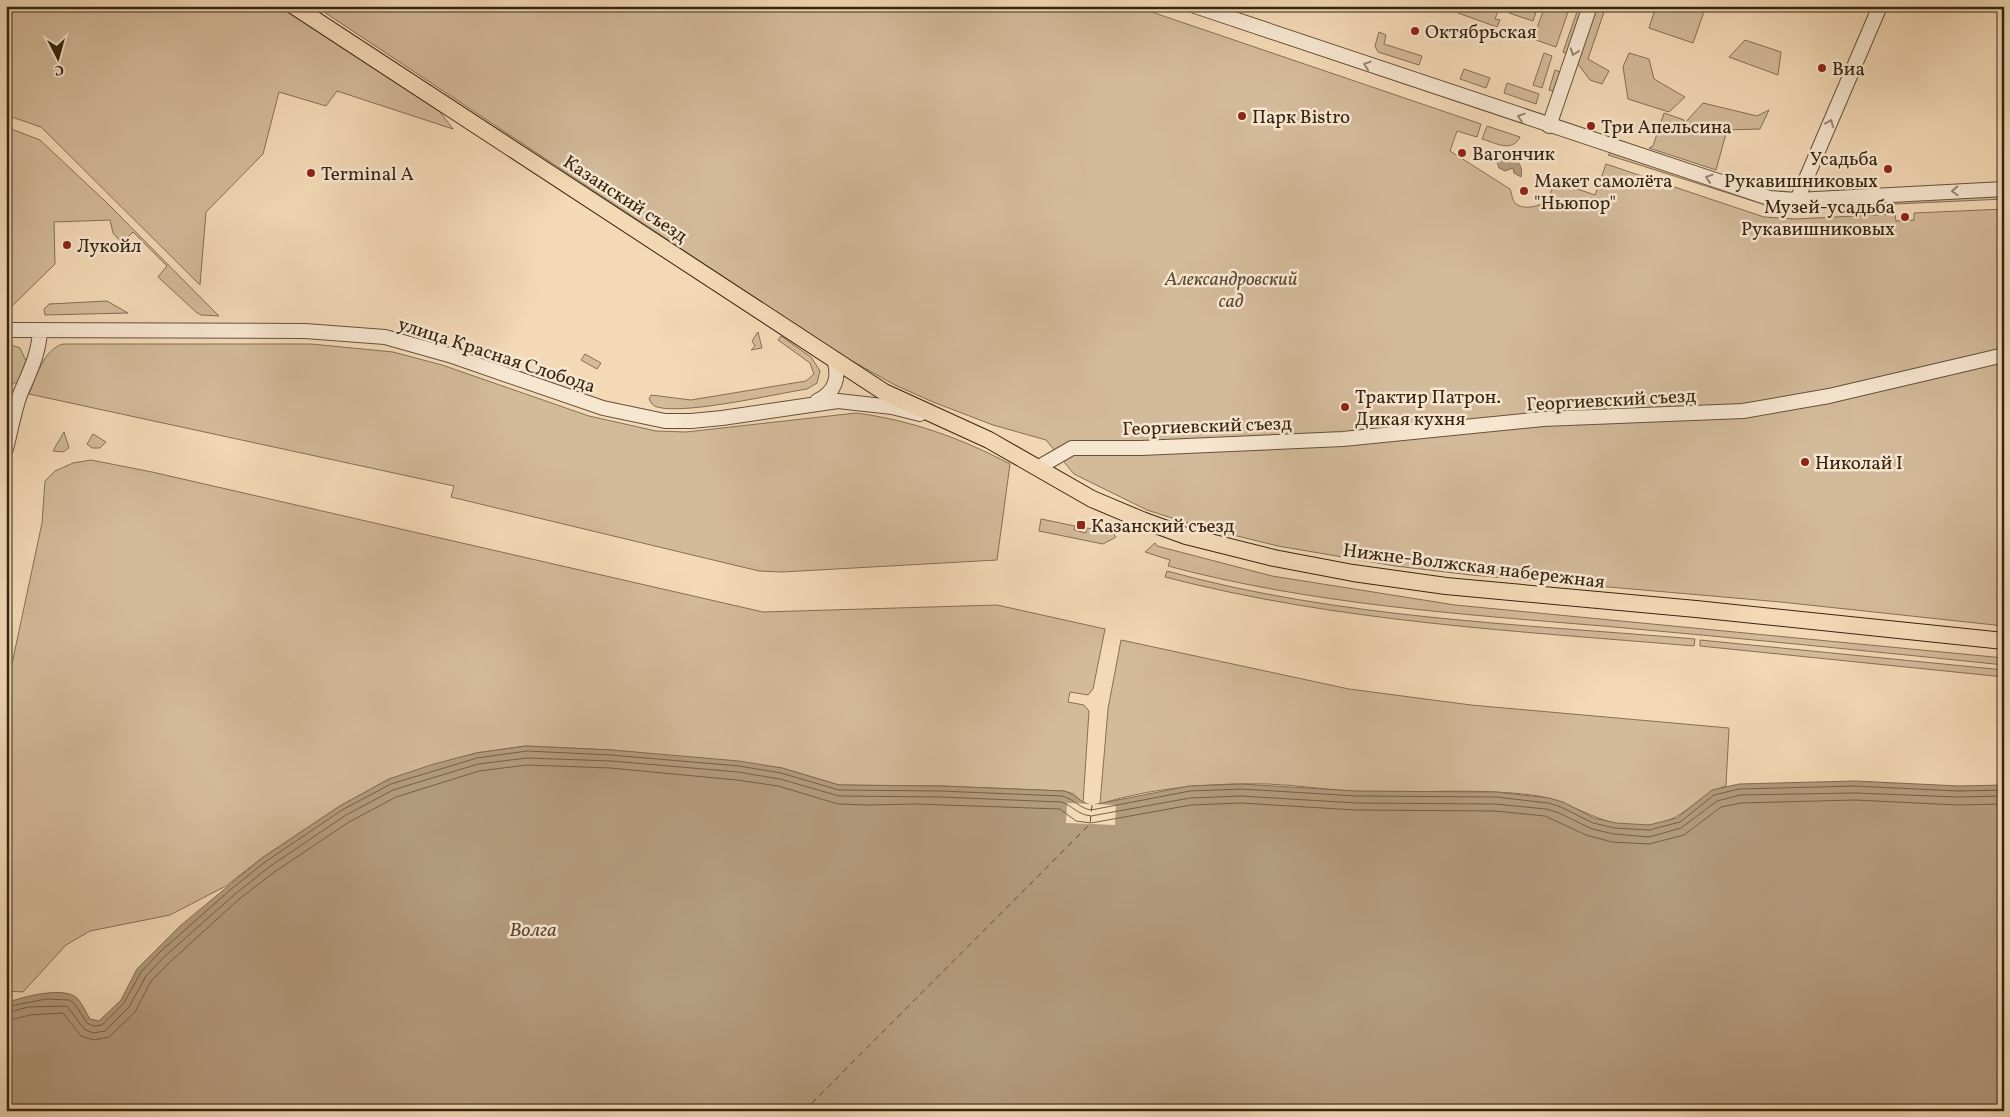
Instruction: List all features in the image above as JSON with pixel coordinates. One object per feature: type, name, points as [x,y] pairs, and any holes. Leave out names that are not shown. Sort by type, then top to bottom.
[{"type":"main road","name":"Казанский съезд","points":[[294,6],[834,360],[884,392],[938,419]]},
{"type":"main road","name":"Нижне-Волжская набережная","points":[[938,419],[989,440],[1092,498],[1186,536],[1274,558],[1352,573],[1446,586],[1696,609],[2004,641]]},
{"type":"street","points":[[1195,6],[1548,126],[1769,198],[1798,200],[2004,189]]},
{"type":"street","points":[[1548,126],[1590,6]]},
{"type":"street","points":[[1798,200],[1880,6]]},
{"type":"street","name":"улица Красная Слобода","points":[[6,330],[305,331],[385,337],[449,355],[603,408],[664,421],[690,422],[838,400],[892,407],[938,419]]},
{"type":"street","points":[[6,449],[21,394],[37,354],[40,330]]},
{"type":"street","name":"Георгиевский съезд","points":[[1039,467],[1072,448],[1141,448],[1343,438],[1543,420],[1743,411],[1829,396],[2004,355]]},
{"type":"street","points":[[812,404],[822,399],[833,389],[837,370],[834,360]]},
{"type":"green space","points":[[6,6],[278,6],[440,112],[453,129],[337,91],[326,106],[279,92],[263,154],[206,212],[200,285],[41,127],[6,115]]},
{"type":"green space","name":"Александровский сад","points":[[315,6],[1134,6],[1481,124],[1477,137],[1457,131],[1450,151],[1510,189],[1516,204],[1523,207],[1536,206],[1547,200],[1554,181],[1595,195],[1606,164],[1764,217],[1796,219],[1895,214],[1896,221],[1914,220],[1914,213],[2004,209],[2004,626],[1781,602],[1471,575],[1395,566],[1278,546],[1200,527],[1147,510],[1074,474],[1046,440],[993,425],[933,402],[895,385],[843,356]]},
{"type":"green space","points":[[1461,6],[1505,6],[1503,12],[1498,11],[1495,19],[1500,20],[1497,27],[1458,13]]},
{"type":"green space","points":[[1512,6],[1538,6],[1533,21],[1509,13]]},
{"type":"green space","points":[[1545,6],[1570,6],[1556,47],[1533,39]]},
{"type":"green space","points":[[1579,6],[1587,6],[1570,55],[1563,52]]},
{"type":"green space","points":[[1594,6],[1606,6],[1588,59],[1609,71],[1602,84],[1590,80],[1575,60]]},
{"type":"green space","points":[[1656,6],[1706,6],[1693,43],[1649,28]]},
{"type":"green space","points":[[1379,32],[1386,35],[1384,44],[1422,56],[1419,65],[1378,52],[1375,46]]},
{"type":"green space","points":[[1745,40],[1781,52],[1778,75],[1729,57]]},
{"type":"green space","points":[[1544,53],[1552,56],[1542,88],[1533,85]]},
{"type":"green space","points":[[1629,53],[1649,59],[1654,79],[1685,97],[1669,112],[1628,99],[1623,67]]},
{"type":"green space","points":[[1464,69],[1490,78],[1486,88],[1460,79]]},
{"type":"green space","points":[[1555,70],[1563,73],[1557,92],[1549,90]]},
{"type":"green space","points":[[1507,83],[1539,94],[1536,104],[1504,93]]},
{"type":"green space","points":[[1703,103],[1757,116],[1769,110],[1760,129],[1727,130],[1716,170],[1649,148],[1653,146],[1664,113],[1684,120],[1683,125]]},
{"type":"green space","points":[[1487,126],[1520,137],[1513,145],[1503,146],[1493,143],[1482,139]]},
{"type":"green space","points":[[6,127],[40,140],[106,202],[219,316],[201,315],[196,312],[158,277],[167,266],[133,232],[122,243],[113,233],[110,220],[54,222],[55,264],[6,312]]},
{"type":"green space","points":[[1611,152],[1780,207],[1772,207],[1608,155]]},
{"type":"green space","points":[[2004,196],[2004,199],[1831,207],[1831,203]]},
{"type":"green space","points":[[107,301],[128,313],[45,315],[44,309],[49,304]]},
{"type":"green space","points":[[758,332],[762,348],[751,350],[755,346],[752,341]]},
{"type":"green space","points":[[781,336],[811,357],[820,371],[817,383],[807,389],[730,403],[687,408],[670,409],[657,407],[649,399],[651,395],[691,400],[806,381],[814,374],[810,363],[778,340]]},
{"type":"green space","points":[[6,343],[20,348],[27,363],[21,378],[15,383],[6,386]]},
{"type":"green space","points":[[63,344],[311,344],[393,352],[442,365],[589,416],[656,431],[686,432],[856,413],[896,420],[954,438],[1010,464],[997,560],[782,572],[759,571],[451,497],[454,486],[29,394],[46,358],[56,347]]},
{"type":"green space","points":[[585,354],[601,363],[597,369],[581,360]]},
{"type":"green space","points":[[64,432],[69,448],[63,452],[53,451]]},
{"type":"green space","points":[[93,434],[106,442],[100,448],[92,448],[87,444]]},
{"type":"green space","points":[[91,460],[152,472],[763,612],[997,605],[1105,629],[1093,689],[1088,695],[1070,692],[1068,702],[1084,705],[1089,711],[1083,804],[1074,794],[1064,791],[941,786],[839,785],[782,768],[612,750],[526,746],[476,753],[389,779],[340,806],[262,858],[226,886],[170,915],[90,931],[66,945],[23,992],[6,991],[6,692],[42,523],[45,481],[55,471],[73,463]]},
{"type":"green space","points":[[1041,519],[1075,526],[1074,530],[1086,533],[1087,528],[1113,533],[1116,537],[1103,544],[1039,531]]},
{"type":"green space","points":[[1155,543],[1157,546],[1272,576],[1455,605],[2004,658],[2004,665],[1703,635],[1439,612],[1330,599],[1275,590],[1168,566],[1170,560],[1145,552]]},
{"type":"green space","points":[[1167,571],[1231,587],[1362,609],[1495,623],[1695,639],[1694,646],[1428,623],[1362,615],[1230,592],[1165,577]]},
{"type":"green space","points":[[1121,640],[1349,689],[1471,705],[1729,728],[1726,786],[1707,795],[1673,818],[1651,825],[1634,826],[1604,820],[1547,798],[1491,792],[1366,792],[1280,785],[1226,784],[1162,790],[1100,804],[1108,709]]},
{"type":"green space","points":[[1700,640],[2004,670],[2004,677],[1700,646]]},
{"type":"water","points":[[1503,156],[1511,157],[1518,162],[1522,173],[1521,177],[1514,173],[1513,168],[1505,171],[1499,168],[1497,162]]},
{"type":"water","name":"Волга","points":[[526,746],[612,750],[739,761],[782,768],[839,785],[941,786],[1064,791],[1092,805],[1189,786],[1241,784],[1356,791],[1496,792],[1549,798],[1563,802],[1594,818],[1616,823],[1649,825],[1677,818],[1712,790],[1739,784],[1855,781],[1959,786],[2004,785],[2004,1111],[6,1111],[6,1003],[43,994],[64,993],[78,999],[90,1019],[99,1021],[121,1000],[137,969],[180,926],[262,858],[340,806],[389,779],[434,764],[476,753]]},
{"type":"pier","points":[[1067,803],[1116,805],[1115,825],[1066,823]]},
{"type":"waterway","points":[[1257,282],[1258,276]]},
{"type":"ferry route","points":[[804,1111],[1090,824],[1092,805]]},
{"type":"place","name":"Октябрьская","points":[[1415,31]]},
{"type":"place","name":"Виа","points":[[1822,68]]},
{"type":"place","name":"Парк Bistro","points":[[1242,116]]},
{"type":"place","name":"Три Апельсина","points":[[1591,126]]},
{"type":"place","name":"Вагончик","points":[[1462,153]]},
{"type":"place","name":"Усадьба Рукавишниковых","points":[[1888,169]]},
{"type":"place","name":"Terminal A","points":[[311,173]]},
{"type":"place","name":"Макет самолёта \"Ньюпор\"","points":[[1524,191]]},
{"type":"place","name":"Музей-усадьба Рукавишниковых","points":[[1905,217]]},
{"type":"place","name":"Лукойл","points":[[67,245]]},
{"type":"place","name":"Трактир Патрон. Дикая кухня","points":[[1345,407]]},
{"type":"place","name":"Николай I","points":[[1805,462]]},
{"type":"place","name":"Казанский съезд","points":[[1081,525]]}]
